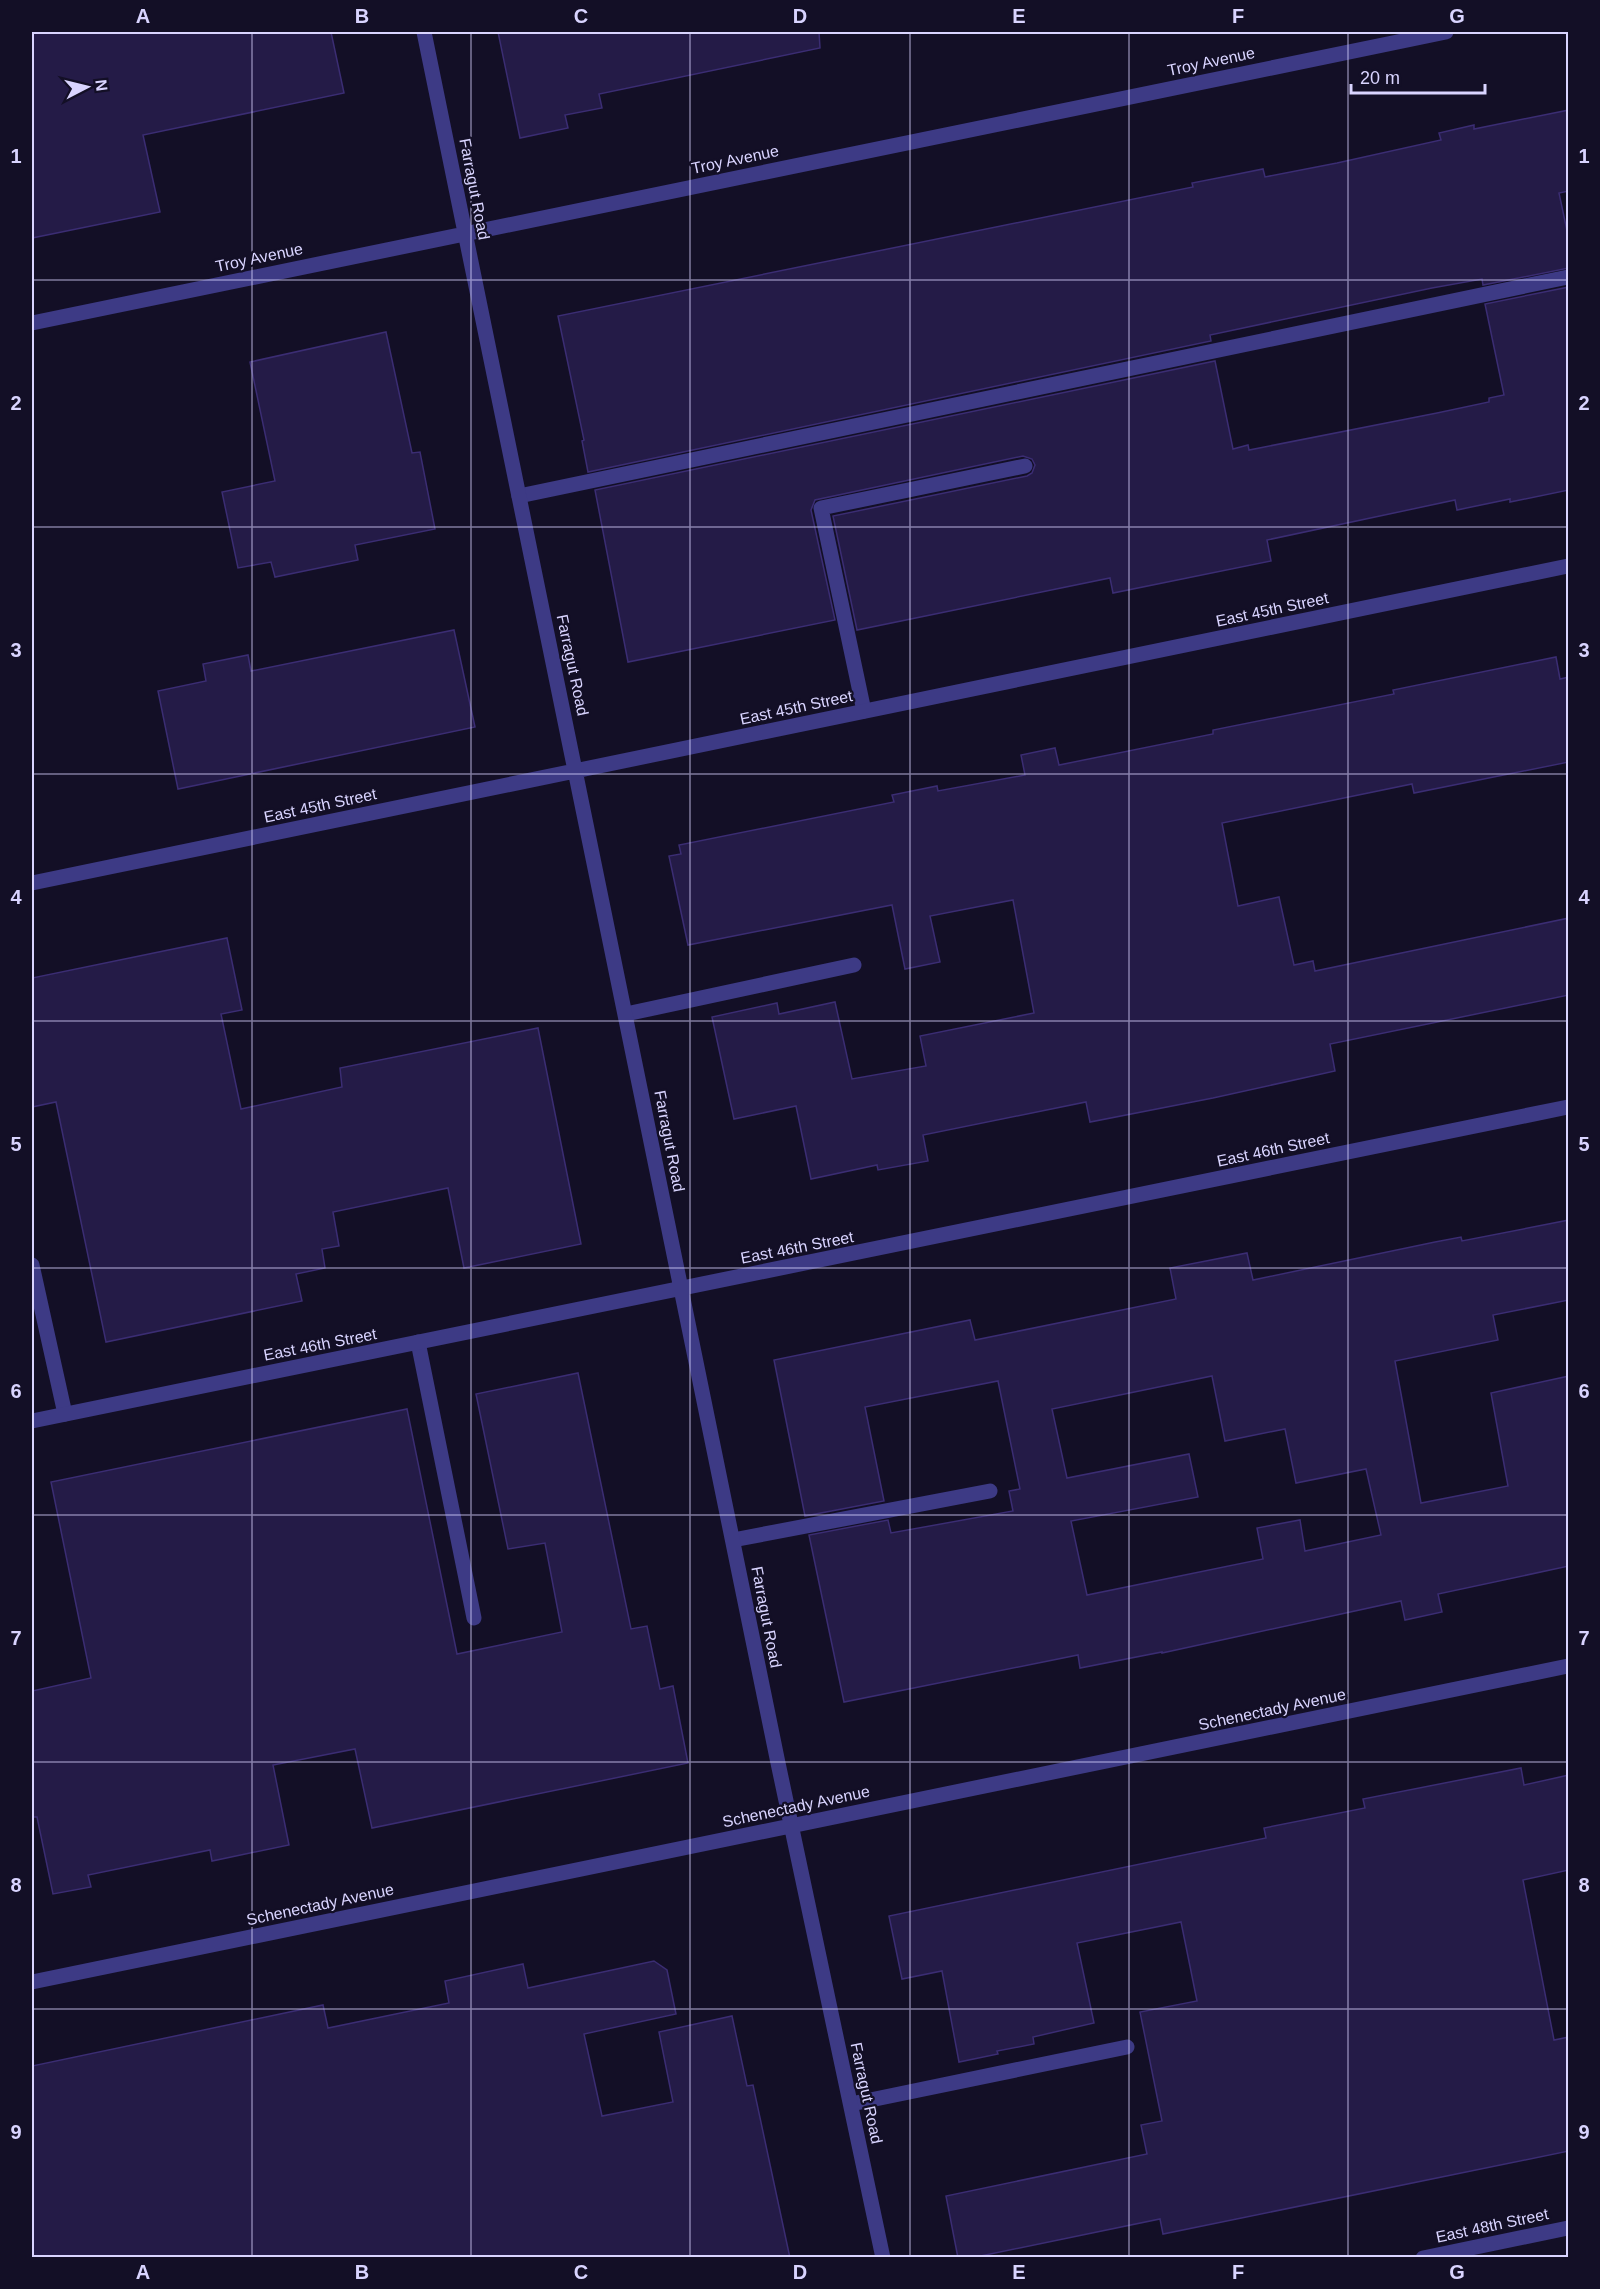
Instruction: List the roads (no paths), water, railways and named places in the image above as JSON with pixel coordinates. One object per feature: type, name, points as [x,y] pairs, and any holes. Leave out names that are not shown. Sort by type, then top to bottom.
[{"type":"street","name":"Farragut Road","points":[[424,32],[733,1540],[883,2258]]},
{"type":"street","name":"Troy Avenue","points":[[32,323],[1446,32]]},
{"type":"street","points":[[519,496],[1569,277]]},
{"type":"street","points":[[864,711],[822,508],[1025,466]]},
{"type":"street","name":"East 45th Street","points":[[32,883],[1569,566]]},
{"type":"street","points":[[626,1014],[854,964]]},
{"type":"street","name":"East 46th Street","points":[[32,1421],[1569,1107]]},
{"type":"street","points":[[32,1265],[65,1414]]},
{"type":"street","points":[[418,1342],[474,1618]]},
{"type":"street","points":[[733,1540],[990,1491]]},
{"type":"street","name":"Schenectady Avenue","points":[[32,1982],[1569,1666]]},
{"type":"street","points":[[851,2104],[1127,2047]]},
{"type":"street","name":"East 48th Street","points":[[1424,2258],[1569,2228]]}]
